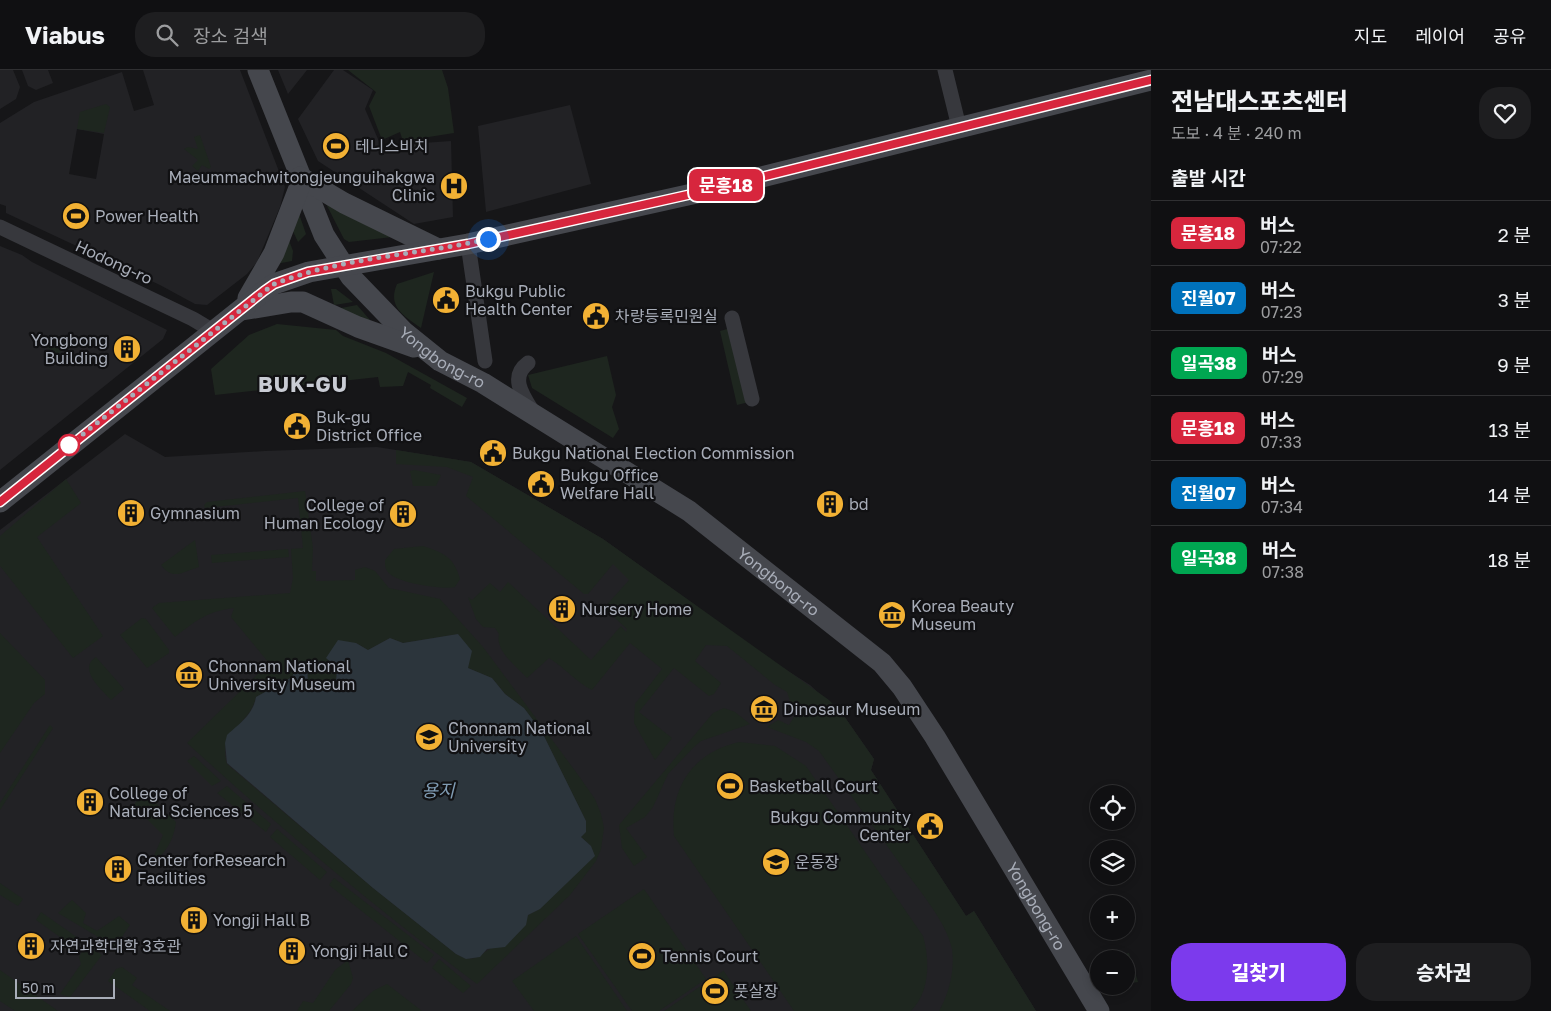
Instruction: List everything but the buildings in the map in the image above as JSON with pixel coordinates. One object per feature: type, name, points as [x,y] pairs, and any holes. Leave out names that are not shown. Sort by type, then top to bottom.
[{"type":"main road","name":"Yongbong-ro","points":[[258,70],[318,225],[342,266],[363,292],[404,332],[440,361],[483,383],[689,511],[882,662],[935,737],[1098,1011]]},
{"type":"main road","points":[[0,502],[274,284],[295,276],[468,244],[701,192],[1151,80]]},
{"type":"main road","points":[[242,310],[274,253],[299,188],[300,177],[344,203],[438,249]]},
{"type":"main road","points":[[242,310],[291,302],[303,302],[358,327],[399,340],[440,361]]},
{"type":"street","points":[[945,70],[959,127]]},
{"type":"street","name":"Hodong-ro","points":[[0,227],[193,319],[213,331]]},
{"type":"street","points":[[468,244],[484,361]]},
{"type":"street","points":[[732,318],[752,399]]},
{"type":"street","points":[[528,363],[520,368],[519,386],[535,415]]},
{"type":"shaded area","points":[[0,70],[13,70],[20,87],[16,99],[0,109]]},
{"type":"shaded area","points":[[22,70],[48,70],[53,83],[36,90],[28,86]]},
{"type":"shaded area","points":[[143,70],[240,70],[285,187],[280,207],[257,262],[247,274],[207,305],[195,304],[160,285],[6,213],[6,206],[0,204],[0,123],[34,102],[122,72],[134,111],[154,105]],"holes":[[[77,129],[104,134],[96,179],[69,174]]]},
{"type":"shaded area","points":[[278,70],[307,70],[288,94]]},
{"type":"shaded area","points":[[334,70],[343,70],[373,90],[365,109],[381,146],[451,141],[453,217],[414,224],[318,161],[298,119]]},
{"type":"shaded area","points":[[348,70],[442,70],[448,88],[454,133],[403,141],[400,132],[382,140],[369,106],[376,92]]},
{"type":"shaded area","points":[[106,104],[110,107],[104,133],[77,129],[80,112]]},
{"type":"shaded area","points":[[570,105],[591,184],[486,212],[478,126]]},
{"type":"shaded area","points":[[200,135],[211,167],[209,169],[202,165],[198,171],[192,166],[198,160],[184,149],[188,147],[198,149],[194,137]]},
{"type":"shaded area","points":[[323,198],[401,236],[349,242],[344,239]]},
{"type":"shaded area","points":[[297,208],[306,234],[298,242],[291,227]]},
{"type":"shaded area","points":[[287,235],[293,251],[292,261],[276,264]]},
{"type":"shaded area","points":[[0,246],[22,255],[32,262],[167,330],[163,339],[0,470]]},
{"type":"shaded area","points":[[434,272],[421,328],[399,310],[394,299],[394,292],[397,284]]},
{"type":"shaded area","points":[[331,289],[336,289],[353,302],[334,305]]},
{"type":"shaded area","points":[[357,305],[370,320],[370,322],[336,309]]},
{"type":"shaded area","points":[[277,324],[336,330],[343,336],[386,353],[467,398],[462,407],[430,388],[431,385],[408,372],[403,386],[380,387],[378,377],[215,395],[211,369],[249,335]]},
{"type":"shaded area","points":[[731,328],[749,402],[737,405],[720,331]]},
{"type":"shaded area","points":[[56,335],[65,342],[64,349],[54,357],[45,343]]},
{"type":"shaded area","points":[[607,356],[616,395],[612,407],[619,429],[613,438],[532,388],[528,375]]},
{"type":"shaded area","name":"Chonnam National University","points":[[125,434],[165,457],[377,447],[471,462],[603,539],[774,662],[810,685],[844,716],[874,759],[871,770],[966,916],[974,911],[1036,1011],[0,1011],[0,530]]},
{"type":"shaded area","points":[[396,450],[471,462],[603,539],[829,700],[844,716],[874,759],[871,770],[966,916],[974,911],[1036,1011],[939,1011],[946,997],[950,982],[953,957],[949,939],[939,918],[819,751],[806,742],[767,727],[778,720],[789,725],[799,709],[790,701],[787,692],[775,685],[727,646],[706,645],[695,661],[721,683],[714,694],[709,696],[674,668],[639,712],[672,738],[655,760],[634,723],[635,704],[662,669],[630,643],[592,690],[549,658],[527,678],[503,652],[500,646],[499,634],[495,628],[483,627],[476,619],[468,597],[472,600],[490,583],[500,592],[508,582],[591,660],[621,626],[626,632],[627,629],[604,608],[629,580],[613,564],[588,594],[584,594],[466,496],[473,477],[447,467],[396,464]]},
{"type":"shaded area","points":[[414,470],[441,475],[436,486],[413,486],[410,471]]},
{"type":"shaded area","points":[[66,479],[81,503],[37,537],[103,636],[73,658],[0,566],[0,536]]},
{"type":"shaded area","points":[[305,491],[313,548],[312,571],[316,571],[316,581],[355,580],[355,570],[365,567],[375,571],[389,588],[440,599],[483,647],[595,799],[604,828],[601,849],[596,861],[570,895],[477,984],[329,867],[187,743],[269,663],[231,617],[234,608],[209,614],[175,637],[152,608],[159,603],[290,593],[293,578],[291,549],[303,548],[298,498],[205,508],[204,505],[207,502]],"holes":[[[458,634],[468,668],[492,678],[505,694],[524,708],[542,732],[586,821],[581,837],[591,846],[540,909],[528,915],[525,922],[491,948],[479,956],[470,959],[456,954],[373,888],[227,764],[225,753],[226,744],[230,736],[248,715],[256,697],[292,677],[296,667],[307,662],[308,686],[336,682],[337,668],[356,643],[368,650],[390,638],[403,643]]]},
{"type":"shaded area","points":[[195,540],[199,567],[178,574],[165,570],[161,565]]},
{"type":"shaded area","points":[[423,546],[447,557],[455,566],[460,579],[455,587],[441,588],[411,583],[395,577],[387,571],[385,560],[394,549]]},
{"type":"shaded area","points":[[288,549],[289,557],[212,563],[211,555]]},
{"type":"shaded area","points":[[142,618],[146,619],[169,650],[169,653],[147,668],[120,635]]},
{"type":"shaded area","points":[[0,633],[45,680],[45,694],[34,703],[0,753]]},
{"type":"shaded area","points":[[96,657],[124,689],[111,700],[97,685],[90,673],[89,667]]},
{"type":"shaded area","points":[[724,708],[735,712],[750,724],[701,741],[668,774],[653,807],[645,817],[626,828],[647,857],[634,866],[622,848],[619,825],[713,713]]},
{"type":"shaded area","points":[[50,725],[53,728],[0,810],[0,803]]},
{"type":"shaded area","name":"운동장","points":[[739,742],[775,746],[806,766],[923,936],[927,955],[927,975],[922,995],[911,1011],[794,1011],[674,836],[673,819],[675,803],[687,775],[696,764],[708,755],[723,747]]},
{"type":"shaded area","points":[[194,756],[221,781],[212,786],[187,761]]},
{"type":"shaded area","points":[[227,786],[271,824],[266,832],[217,793]]},
{"type":"shaded area","points":[[145,793],[176,822],[173,836],[167,847],[149,867],[163,835],[133,805]]},
{"type":"shaded area","points":[[277,829],[327,872],[320,880],[270,837]]},
{"type":"shaded area","points":[[334,878],[434,955],[427,963],[329,885]]},
{"type":"shaded area","points":[[0,883],[23,899],[18,906],[0,895]]},
{"type":"shaded area","name":"Tennis Court","points":[[644,889],[706,979],[659,1011],[632,1011],[578,934]]},
{"type":"shaded area","points":[[72,900],[86,913],[83,923],[97,931],[119,916],[130,925],[115,947],[58,913]]},
{"type":"shaded area","points":[[41,912],[78,938],[69,950],[64,947],[67,942],[36,920]]},
{"type":"shaded area","points":[[576,936],[627,1011],[534,1011],[512,981]]},
{"type":"shaded area","points":[[86,944],[102,955],[70,997],[60,994],[81,964],[79,957]]},
{"type":"shaded area","points":[[439,959],[471,986],[463,993],[432,968]]},
{"type":"shaded area","points":[[348,960],[353,978],[351,984],[329,1011],[297,1011],[303,1001],[313,1003],[335,970]]},
{"type":"shaded area","points":[[122,967],[137,978],[132,985],[170,1011],[150,1011],[108,981],[116,969]]},
{"type":"shaded area","points":[[0,970],[58,1011],[15,1011],[0,1001]]},
{"type":"shaded area","name":"풋살장","points":[[723,971],[751,1011],[664,1011]]},
{"type":"shaded area","points":[[387,984],[422,1011],[352,1011],[373,991]]},
{"type":"water","name":"용지","points":[[458,634],[472,651],[468,668],[492,678],[505,694],[524,708],[542,732],[586,821],[586,832],[581,837],[591,846],[595,856],[540,909],[528,915],[526,925],[505,947],[487,949],[480,957],[466,959],[456,954],[373,888],[227,763],[225,743],[227,735],[249,714],[256,697],[292,677],[296,667],[307,661],[308,686],[336,682],[337,668],[326,658],[338,640],[356,643],[368,650],[390,638],[403,643]]},
{"type":"bus line","name":"문흥18","points":[[0,502],[86,431],[264,291],[274,284],[295,276],[336,266],[468,244],[701,192],[1151,80]]},
{"type":"place","name":"테니스비치","points":[[336,146]]},
{"type":"place","name":"Maeummachwitongjeunguihakgwa Clinic","points":[[454,186]]},
{"type":"place","name":"Power Health","points":[[76,216]]},
{"type":"place","name":"Bukgu Public Health Center","points":[[446,300]]},
{"type":"place","name":"차량등록민원실","points":[[596,316]]},
{"type":"place","name":"Yongbong Building","points":[[127,349]]},
{"type":"place","name":"Buk-gu District Office","points":[[297,426]]},
{"type":"place","name":"Bukgu National Election Commission","points":[[493,453]]},
{"type":"place","name":"Bukgu Office Welfare Hall","points":[[541,484]]},
{"type":"place","name":"bd","points":[[830,504]]},
{"type":"place","name":"Gymnasium","points":[[131,513]]},
{"type":"place","name":"College of Human Ecology","points":[[403,514]]},
{"type":"place","name":"Nursery Home","points":[[562,609]]},
{"type":"place","name":"Korea Beauty Museum","points":[[892,615]]},
{"type":"place","name":"Chonnam National University Museum","points":[[189,675]]},
{"type":"place","name":"Dinosaur Museum","points":[[764,709]]},
{"type":"place","name":"Chonnam National University","points":[[429,737]]},
{"type":"place","name":"Basketball Court","points":[[730,786]]},
{"type":"place","name":"College of Natural Sciences 5","points":[[90,802]]},
{"type":"place","name":"Bukgu Community Center","points":[[930,826]]},
{"type":"place","name":"운동장","points":[[776,862]]},
{"type":"place","name":"Center forResearch Facilities","points":[[118,869]]},
{"type":"place","name":"Yongji Hall B","points":[[194,920]]},
{"type":"place","name":"자연과학대학 3호관","points":[[31,946]]},
{"type":"place","name":"Yongji Hall C","points":[[292,951]]},
{"type":"place","name":"Tennis Court","points":[[642,956]]},
{"type":"place","name":"풋살장","points":[[715,991]]},
{"type":"district","name":"BUK-GU","points":[[303,384]]},
{"type":"route","points":[[69,445],[274,284],[308,272],[336,266],[488,239]]}]
